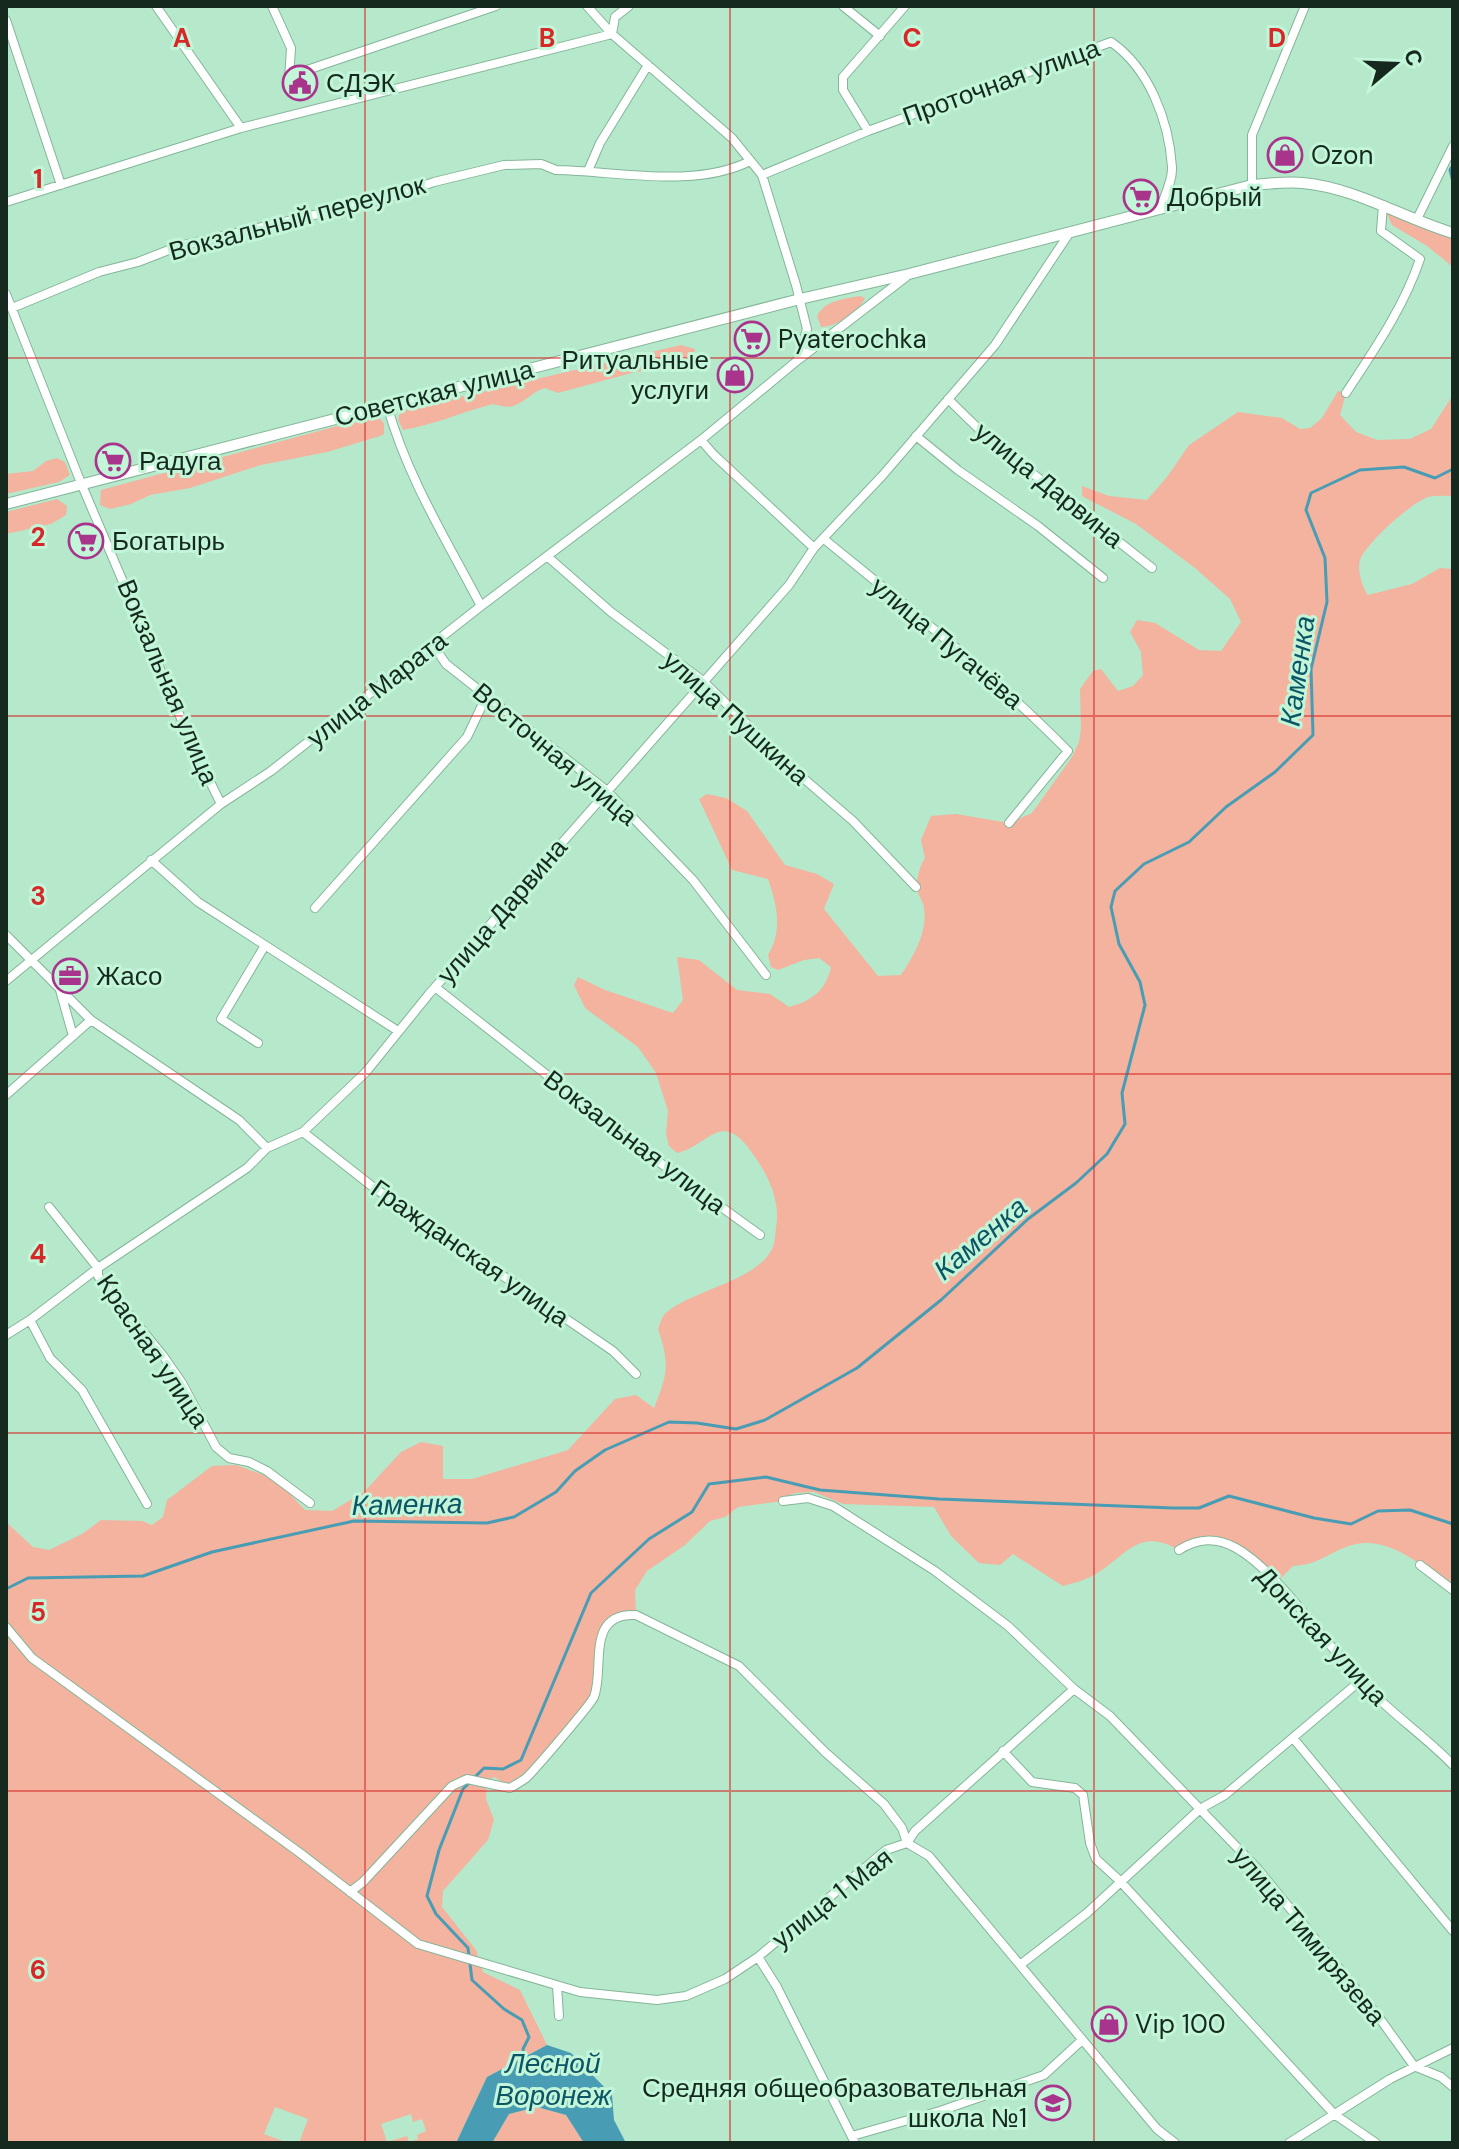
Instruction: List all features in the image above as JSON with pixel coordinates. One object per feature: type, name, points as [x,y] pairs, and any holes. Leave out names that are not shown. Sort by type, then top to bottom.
[{"type":"main road","name":"Советская улица","points":[[6,504],[1252,185],[1301,182],[1383,205],[1450,232]]},
{"type":"street","points":[[156,6],[241,128]]},
{"type":"street","points":[[272,6],[291,48],[289,79],[307,70],[496,6]]},
{"type":"street","points":[[587,6],[612,34],[732,138],[762,175],[807,329],[798,360]]},
{"type":"street","points":[[612,34],[615,17],[629,6]]},
{"type":"street","points":[[843,6],[880,36]]},
{"type":"street","points":[[868,131],[843,90],[843,77],[905,6]]},
{"type":"street","points":[[1252,185],[1252,135],[1305,6]]},
{"type":"street","points":[[6,20],[61,185]]},
{"type":"street","points":[[6,202],[241,128],[612,34]]},
{"type":"street","name":"Проточная улица","points":[[762,175],[868,131],[1111,42],[1126,53],[1159,104],[1173,170],[1160,209]]},
{"type":"street","points":[[588,171],[600,143],[648,65]]},
{"type":"street","points":[[1417,219],[1453,146]]},
{"type":"street","name":"Вокзальный переулок","points":[[12,308],[99,272],[138,262],[179,246],[388,198],[504,165],[541,164],[556,170],[678,177],[736,168],[750,161]]},
{"type":"street","points":[[1346,393],[1386,331],[1413,282],[1420,259],[1381,231],[1383,205]]},
{"type":"street","name":"улица Дарвина","points":[[6,1335],[98,1268],[247,1168],[267,1148],[303,1132],[367,1072],[435,987],[789,585],[814,548],[995,345],[1070,232]]},
{"type":"street","name":"Советская улица","points":[[750,399],[909,274]]},
{"type":"street","name":"Вокзальная улица","points":[[6,294],[81,483],[194,749],[221,804]]},
{"type":"street","name":"улица Марата","points":[[6,981],[221,804],[271,771],[750,399]]},
{"type":"street","name":"улица Дарвина","points":[[948,399],[989,439],[1152,568]]},
{"type":"street","points":[[387,405],[396,439],[413,477],[481,606]]},
{"type":"street","name":"улица Дарвина","points":[[916,436],[1103,578]]},
{"type":"street","points":[[701,440],[814,548]]},
{"type":"street","name":"улица Пугачёва","points":[[824,539],[945,637],[1068,751],[1009,823]]},
{"type":"street","name":"улица Пушкина","points":[[548,557],[611,612],[703,681],[795,771],[853,821],[916,887]]},
{"type":"street","name":"Восточная улица","points":[[433,645],[446,664],[607,791],[693,880],[766,975]]},
{"type":"street","points":[[315,908],[467,737],[487,695]]},
{"type":"street","points":[[151,860],[198,902],[398,1031]]},
{"type":"street","points":[[6,935],[91,1020],[239,1120],[267,1148]]},
{"type":"street","points":[[258,1043],[221,1019],[264,947]]},
{"type":"street","name":"Вокзальная улица","points":[[435,987],[641,1149],[760,1235]]},
{"type":"street","points":[[60,989],[73,1036]]},
{"type":"street","points":[[6,1095],[91,1020]]},
{"type":"street","name":"Гражданская улица","points":[[303,1132],[373,1187],[613,1351],[636,1374]]},
{"type":"street","name":"Красная улица","points":[[49,1207],[98,1268],[98,1276],[136,1320],[182,1383],[216,1447],[229,1458],[249,1462],[267,1471],[310,1503]]},
{"type":"street","points":[[30,1320],[50,1358],[82,1390],[147,1504]]},
{"type":"street","name":"улица Тимирязева","points":[[783,1501],[808,1498],[833,1506],[935,1571],[1008,1626],[1074,1689],[1110,1716],[1257,1868],[1378,2016],[1414,2066],[1441,2077],[1453,2087]]},
{"type":"street","name":"Донская улица","points":[[1179,1550],[1192,1542],[1214,1539],[1238,1549],[1271,1577],[1360,1681],[1453,1765]]},
{"type":"street","points":[[1420,1565],[1453,1590]]},
{"type":"street","points":[[350,1892],[363,1882],[452,1786],[467,1779],[510,1788],[527,1777],[594,1698],[598,1645],[611,1623],[624,1615],[636,1615],[739,1666],[825,1752],[884,1804],[902,1828],[907,1843],[929,1856],[1081,2041],[1157,2129],[1175,2143]]},
{"type":"street","name":"улица 1 Мая","points":[[6,1627],[32,1658],[418,1944],[580,1992],[657,2000],[686,1996],[725,1979],[758,1957],[886,1850],[907,1843]]},
{"type":"street","points":[[1020,1965],[1087,1913],[1200,1809],[1225,1795],[1360,1681]]},
{"type":"street","points":[[907,1843],[915,1831],[1074,1689]]},
{"type":"street","points":[[1293,1738],[1453,1931]]},
{"type":"street","points":[[1003,1751],[1032,1782],[1075,1788],[1083,1795],[1090,1843],[1096,1859],[1120,1881],[1334,2114],[1376,2143]]},
{"type":"street","name":"улица 1 Мая","points":[[758,1957],[777,1987],[854,2140]]},
{"type":"street","points":[[557,1986],[559,2016]]},
{"type":"street","points":[[854,2140],[1033,2080],[1044,2075],[1081,2041]]},
{"type":"street","points":[[1289,2143],[1414,2066],[1453,2048]]},
{"type":"street","points":[[1157,2129],[1160,2143]]},
{"type":"shaded area","points":[[1383,205],[1453,233],[1453,267],[1427,246],[1392,225]]},
{"type":"shaded area","points":[[860,296],[865,298],[852,314],[821,327],[817,316],[825,307],[836,301]]},
{"type":"shaded area","points":[[681,345],[695,349],[692,362],[635,372],[558,393],[545,388],[513,406],[489,405],[403,430],[398,419],[401,411]]},
{"type":"shaded area","points":[[1338,391],[1346,393],[1340,415],[1356,432],[1377,440],[1410,439],[1431,429],[1453,395],[1453,496],[1428,497],[1411,507],[1371,544],[1360,560],[1359,569],[1368,595],[1412,584],[1440,568],[1453,569],[1453,1590],[1404,1554],[1376,1544],[1361,1543],[1293,1566],[1276,1583],[1238,1549],[1214,1539],[1179,1550],[1165,1543],[1142,1543],[1094,1575],[1063,1586],[1013,1554],[1000,1565],[979,1563],[951,1536],[934,1507],[843,1504],[814,1492],[795,1493],[783,1501],[738,1507],[725,1517],[710,1521],[685,1545],[647,1571],[635,1590],[636,1615],[611,1623],[603,1635],[594,1698],[527,1777],[510,1788],[495,1777],[487,1780],[486,1799],[494,1820],[488,1840],[443,1891],[442,1907],[476,1950],[483,1972],[520,1990],[547,2045],[487,2077],[456,2143],[299,2143],[308,2119],[275,2107],[264,2134],[288,2143],[6,2143],[6,1522],[33,1547],[49,1550],[82,1534],[101,1520],[142,1521],[152,1525],[163,1517],[167,1500],[212,1466],[236,1465],[264,1475],[287,1491],[305,1510],[332,1511],[364,1492],[401,1452],[421,1442],[443,1446],[443,1479],[472,1479],[568,1450],[615,1399],[636,1395],[654,1408],[666,1369],[658,1329],[663,1316],[677,1305],[751,1271],[762,1262],[773,1246],[777,1208],[764,1171],[742,1140],[732,1133],[715,1133],[677,1153],[669,1146],[666,1134],[668,1111],[656,1073],[638,1047],[585,1008],[574,985],[578,977],[605,990],[673,1013],[683,1000],[677,957],[699,960],[737,990],[770,994],[789,1007],[804,1002],[821,989],[831,967],[819,958],[778,970],[771,967],[768,955],[776,936],[777,917],[768,879],[732,870],[699,799],[707,794],[726,798],[747,811],[785,865],[817,874],[834,884],[824,909],[878,976],[901,975],[915,952],[924,926],[924,908],[917,885],[925,858],[921,840],[931,816],[956,814],[1009,823],[1032,813],[1072,757],[1079,742],[1080,689],[1093,671],[1101,669],[1118,691],[1133,686],[1143,675],[1141,652],[1130,632],[1137,620],[1155,623],[1199,650],[1221,651],[1241,622],[1230,599],[1195,568],[1136,524],[1082,496],[1082,486],[1109,496],[1147,500],[1189,445],[1238,412],[1282,418],[1300,429],[1310,428],[1322,418]],"holes":[[[411,2114],[413,2122],[422,2119],[426,2131],[417,2135],[418,2139],[409,2142],[407,2136],[387,2142],[381,2124]]]},
{"type":"shaded area","points":[[378,415],[384,424],[384,434],[380,436],[327,452],[261,465],[190,488],[150,495],[131,504],[110,509],[100,505],[101,490]]},
{"type":"shaded area","points":[[57,458],[65,462],[70,475],[59,482],[6,494],[6,474],[33,471],[46,461]]},
{"type":"shaded area","points":[[57,499],[67,506],[66,515],[51,524],[6,534],[6,512]]},
{"type":"shaded area","points":[[537,2107],[566,2115],[584,2143],[492,2143],[509,2114]]},
{"type":"water","name":"Лесной Воронеж","points":[[547,2045],[571,2053],[612,2095],[614,2120],[626,2143],[584,2143],[566,2115],[537,2107],[509,2114],[492,2143],[456,2143],[487,2077]]},
{"type":"waterway","name":"Каменка","points":[[1453,165],[1450,170],[1453,182]]},
{"type":"waterway","name":"Каменка","points":[[6,1589],[28,1578],[143,1576],[212,1552],[354,1521],[487,1523],[514,1517],[556,1492],[575,1471],[605,1450],[669,1422],[736,1429],[765,1420],[857,1368],[941,1300],[1028,1219],[1076,1183],[1107,1154],[1125,1124],[1122,1093],[1145,1005],[1140,982],[1119,944],[1111,907],[1115,891],[1144,864],[1189,842],[1226,807],[1275,772],[1313,735],[1311,669],[1327,602],[1325,558],[1306,510],[1311,493],[1360,470],[1404,467],[1435,478],[1453,469]]},
{"type":"waterway","points":[[525,2058],[523,2049],[529,2037],[522,2020],[504,2009],[472,1980],[468,1948],[436,1914],[427,1896],[439,1850],[463,1789],[484,1768],[503,1769],[521,1760],[591,1593],[649,1539],[692,1512],[709,1484],[766,1477],[820,1490],[939,1499],[1173,1508],[1199,1508],[1229,1496],[1314,1518],[1351,1524],[1378,1511],[1410,1510],[1453,1524]]},
{"type":"place","name":"СДЭК","points":[[300,83]]},
{"type":"place","name":"Ozon","points":[[1285,155]]},
{"type":"place","name":"Добрый","points":[[1141,197]]},
{"type":"place","name":"Pyaterochka","points":[[752,339]]},
{"type":"place","name":"Ритуальные услуги","points":[[735,375]]},
{"type":"place","name":"Радуга","points":[[113,461]]},
{"type":"place","name":"Богатырь","points":[[86,541]]},
{"type":"place","name":"Жасо","points":[[70,976]]},
{"type":"place","name":"Vip 100","points":[[1109,2024]]},
{"type":"place","name":"Средняя общеобразовательная школа №1","points":[[1053,2103]]}]
